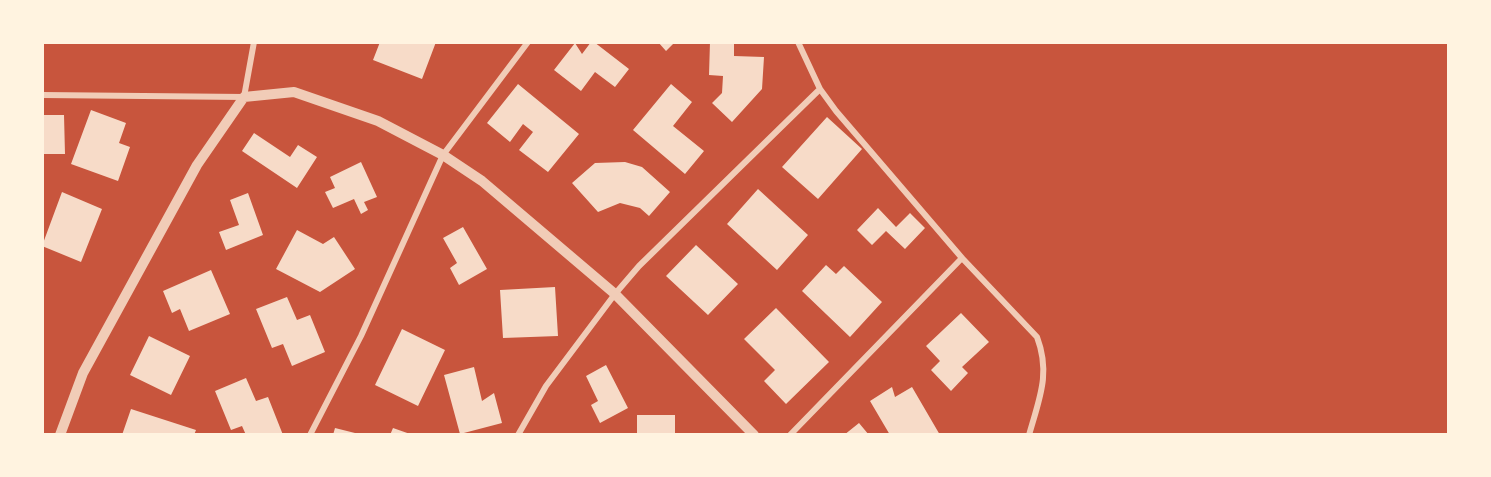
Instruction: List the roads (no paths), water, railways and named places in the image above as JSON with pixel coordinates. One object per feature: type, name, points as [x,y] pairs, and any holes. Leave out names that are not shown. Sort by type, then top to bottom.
[{"type":"street","points":[[60,435],[83,373],[197,165],[244,97],[254,42]]},
{"type":"street","points":[[310,435],[361,336],[442,155],[528,42]]},
{"type":"street","points":[[798,42],[820,90],[843,119],[962,258],[1037,338],[1043,353],[1044,386],[1029,435]]},
{"type":"street","points":[[518,435],[546,386],[615,294],[639,266],[820,90]]},
{"type":"street","points":[[42,95],[244,97],[294,92],[378,121],[442,155],[482,182],[615,294],[754,435]]},
{"type":"street","points":[[790,435],[962,258]]}]
